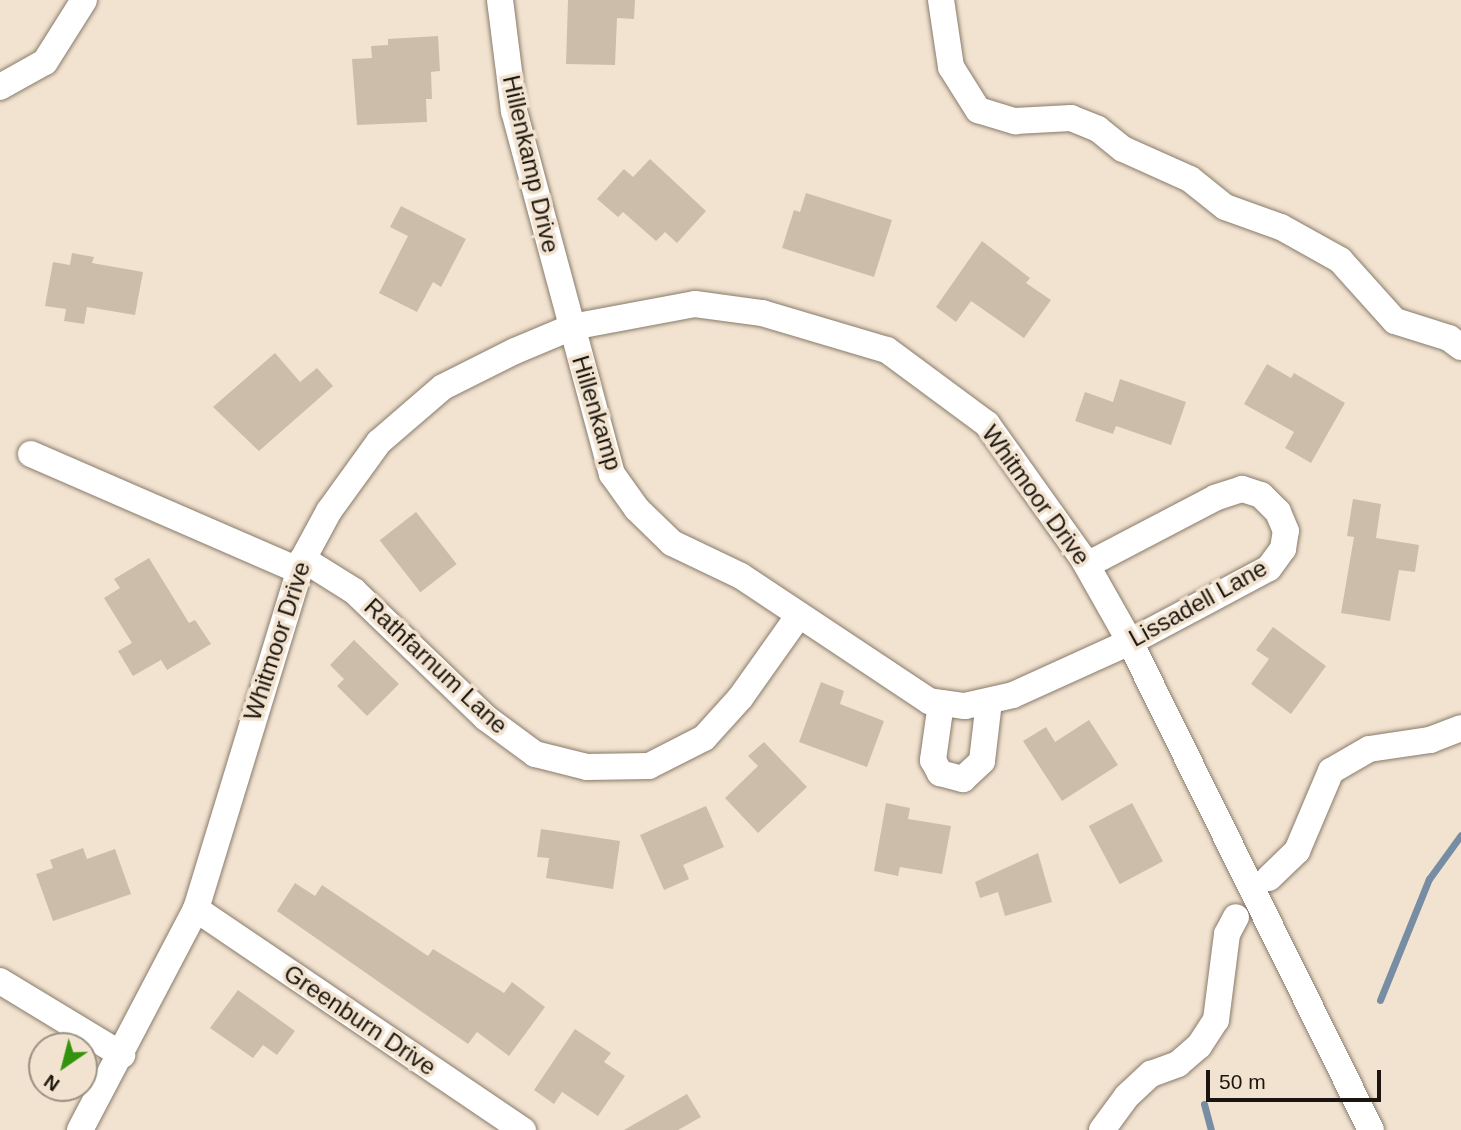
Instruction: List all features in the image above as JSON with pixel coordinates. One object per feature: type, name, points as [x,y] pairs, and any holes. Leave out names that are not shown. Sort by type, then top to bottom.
[{"type":"street","points":[[0,87],[45,62],[84,0]]},
{"type":"street","name":"Hillenkamp Drive","points":[[500,0],[514,111],[572,327]]},
{"type":"street","points":[[941,0],[951,66],[978,110],[994,118],[1015,121],[1071,118],[1098,129],[1123,149],[1182,174],[1225,207],[1281,227],[1340,260],[1395,321],[1449,338],[1461,347]]},
{"type":"street","name":"Whitmoor Drive","points":[[80,1130],[122,1055],[196,909],[300,564],[329,511],[372,452],[409,412],[443,387],[572,327],[695,304],[762,313],[887,350],[987,424],[1087,565],[1130,642],[1371,1130]]},
{"type":"street","name":"Hillenkamp","points":[[572,327],[612,474],[638,509],[672,542],[741,576],[799,615]]},
{"type":"street","name":"Rathfarnum Lane","points":[[31,454],[300,564],[354,591],[486,718],[536,754],[587,766],[649,766],[704,738],[741,697],[799,615]]},
{"type":"street","name":"Lissadell Lane","points":[[799,615],[929,701],[965,706],[1013,695],[1130,642],[1269,568],[1283,549],[1286,531],[1278,512],[1261,495],[1242,489],[1215,498],[1087,565]]},
{"type":"street","points":[[942,704],[933,761],[940,774],[963,779],[982,761],[989,701]]},
{"type":"street","points":[[1269,878],[1297,850],[1331,771],[1346,759],[1369,749],[1430,740],[1461,727]]},
{"type":"street","name":"Greenburn Drive","points":[[196,909],[523,1130]]},
{"type":"street","points":[[1102,1130],[1127,1096],[1151,1074],[1178,1064],[1199,1046],[1216,1020],[1227,934],[1236,917]]},
{"type":"street","points":[[0,981],[122,1055]]},
{"type":"building","points":[[568,0],[635,0],[634,19],[617,18],[615,65],[566,64]]},
{"type":"building","points":[[438,36],[440,71],[431,72],[432,99],[426,99],[427,122],[357,125],[352,59],[372,58],[371,46],[388,45],[388,39]]},
{"type":"building","points":[[650,159],[706,211],[677,243],[665,232],[656,241],[623,212],[618,217],[597,199],[624,169],[633,177]]},
{"type":"building","points":[[806,193],[892,220],[874,277],[782,248],[794,210],[800,212]]},
{"type":"building","points":[[401,206],[466,239],[441,287],[433,282],[417,312],[379,293],[408,236],[390,227]]},
{"type":"building","points":[[982,241],[1030,278],[1026,283],[1051,300],[1024,338],[971,301],[956,322],[936,307]]},
{"type":"building","points":[[72,253],[94,257],[92,263],[143,272],[135,315],[87,307],[84,324],[64,321],[66,309],[45,306],[53,262],[70,265]]},
{"type":"building","points":[[275,353],[300,382],[317,368],[333,386],[259,451],[213,407]]},
{"type":"building","points":[[1267,364],[1291,378],[1294,373],[1345,403],[1311,463],[1285,448],[1294,432],[1244,404]]},
{"type":"building","points":[[1120,379],[1186,402],[1171,445],[1116,426],[1113,434],[1075,421],[1085,392],[1113,402]]},
{"type":"building","points":[[1353,499],[1381,504],[1376,538],[1419,545],[1415,572],[1399,570],[1390,621],[1341,613],[1354,537],[1347,536]]},
{"type":"building","points":[[416,512],[457,564],[420,592],[380,540]]},
{"type":"building","points":[[149,558],[189,623],[195,620],[211,644],[167,670],[161,660],[133,676],[118,651],[132,643],[104,598],[120,588],[114,579]]},
{"type":"building","points":[[1273,627],[1326,666],[1291,714],[1251,684],[1269,659],[1256,650]]},
{"type":"building","points":[[354,640],[399,684],[367,716],[337,686],[344,679],[330,665]]},
{"type":"building","points":[[821,682],[844,691],[840,704],[884,721],[867,767],[799,742]]},
{"type":"building","points":[[1089,720],[1118,765],[1062,801],[1023,741],[1046,727],[1055,742]]},
{"type":"building","points":[[764,742],[807,787],[758,833],[725,798],[758,766],[748,756]]},
{"type":"building","points":[[886,803],[910,808],[908,819],[951,826],[942,874],[900,867],[898,876],[874,871]]},
{"type":"building","points":[[1132,803],[1163,861],[1120,884],[1089,826]]},
{"type":"building","points":[[706,806],[724,847],[683,865],[689,879],[664,890],[640,835]]},
{"type":"building","points":[[541,829],[620,841],[613,889],[546,878],[549,858],[537,857]]},
{"type":"building","points":[[83,848],[87,859],[115,849],[131,894],[53,921],[36,874],[53,868],[50,860]]},
{"type":"building","points":[[1038,853],[1052,902],[1005,916],[998,892],[980,898],[975,882]]},
{"type":"building","points":[[295,883],[315,896],[322,885],[428,956],[433,949],[504,993],[512,982],[545,1007],[509,1056],[477,1032],[468,1044],[277,911]]},
{"type":"building","points":[[238,990],[295,1031],[277,1055],[263,1045],[253,1058],[210,1028]]},
{"type":"building","points":[[575,1029],[611,1053],[604,1062],[625,1076],[598,1116],[562,1092],[554,1104],[534,1090]]},
{"type":"building","points":[[687,1094],[701,1117],[678,1130],[624,1130]]},
{"type":"waterway","points":[[1380,1000],[1429,879],[1461,835]]},
{"type":"waterway","points":[[1204,1104],[1211,1130]]}]
